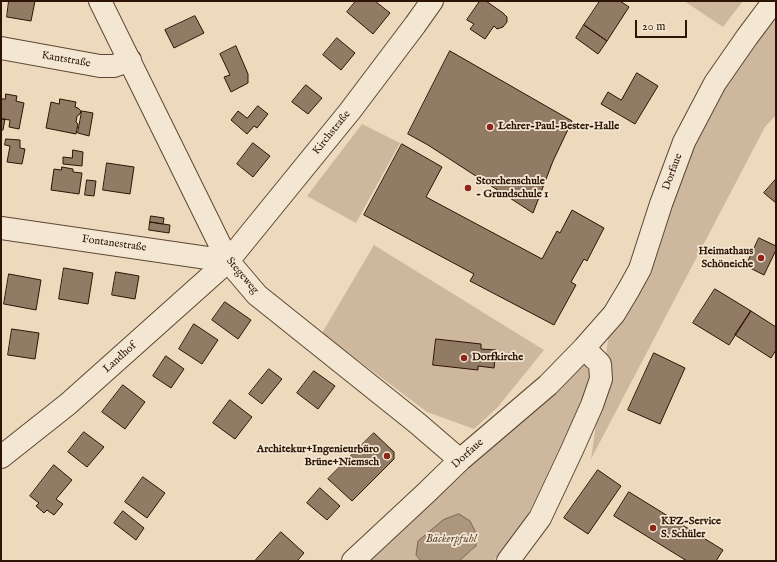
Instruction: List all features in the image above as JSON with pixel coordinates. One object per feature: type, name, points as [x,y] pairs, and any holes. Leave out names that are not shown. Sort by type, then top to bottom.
[{"type":"street","name":"Stegeweg","points":[[100,1],[228,261],[257,295],[417,423],[460,460]]},
{"type":"street","name":"Kirchstraße","points":[[228,261],[350,111],[432,1]]},
{"type":"street","name":"Dorfaue","points":[[353,561],[460,460],[548,385],[614,314],[638,274],[684,142],[715,83],[774,1]]},
{"type":"street","name":"Kantstraße","points":[[1,48],[100,66],[114,66],[130,60]]},
{"type":"street","name":"Fontanestraße","points":[[1,228],[228,261]]},
{"type":"street","name":"Landhof","points":[[4,450],[68,404],[228,261]]},
{"type":"street","points":[[508,561],[540,518],[592,405],[601,379],[600,364],[584,348]]},
{"type":"shaded area","points":[[684,1],[743,1],[723,27]]},
{"type":"shaded area","points":[[774,19],[776,20],[776,115],[765,127],[591,459],[609,333],[690,143],[726,83]]},
{"type":"shaded area","points":[[362,124],[400,143],[356,223],[307,196]]},
{"type":"shaded area","points":[[374,245],[544,350],[497,408],[474,429],[427,412],[322,333]]},
{"type":"shaded area","points":[[584,365],[590,372],[589,385],[525,521],[494,561],[459,561],[476,547],[416,555],[421,561],[366,561],[573,369]]},
{"type":"water","name":"Bäckerpfuhl","points":[[459,514],[470,521],[476,533],[476,546],[459,561],[421,561],[416,555],[418,541],[443,520]]},
{"type":"building","points":[[9,1],[35,1],[31,21],[7,17]]},
{"type":"building","points":[[356,1],[375,1],[390,13],[373,34],[347,12]]},
{"type":"building","points":[[480,1],[486,1],[507,17],[507,22],[503,27],[497,29],[494,26],[485,39],[470,29],[474,24],[467,20]]},
{"type":"building","points":[[600,1],[620,1],[629,7],[607,41],[584,25]]},
{"type":"building","points":[[195,16],[204,33],[174,48],[165,30]]},
{"type":"building","points":[[584,25],[607,41],[598,54],[576,38]]},
{"type":"building","points":[[337,38],[355,53],[341,70],[323,55]]},
{"type":"building","points":[[236,46],[248,74],[248,83],[231,92],[224,77],[230,75],[220,54]]},
{"type":"building","name":"Lehrer-Paul-Bester-Halle","points":[[450,51],[572,121],[553,161],[533,213],[428,145],[408,134]]},
{"type":"building","points":[[637,73],[658,86],[635,124],[601,104],[608,92],[621,100]]},
{"type":"building","points":[[306,85],[322,98],[308,114],[292,102]]},
{"type":"building","points":[[6,94],[17,96],[16,101],[24,103],[19,129],[9,127],[10,120],[1,119],[1,99],[5,99]]},
{"type":"building","points":[[60,99],[76,102],[75,107],[81,111],[77,116],[76,122],[78,124],[76,134],[46,128],[51,102],[59,104]]},
{"type":"building","points":[[258,106],[268,114],[257,128],[254,126],[247,134],[231,120],[238,111],[247,118]]},
{"type":"building","points":[[82,111],[93,113],[89,136],[78,133]]},
{"type":"building","points":[[1,119],[5,119],[3,130],[1,130]]},
{"type":"building","points":[[6,139],[20,140],[20,148],[25,149],[22,164],[7,162],[10,146],[5,145]]},
{"type":"building","points":[[253,143],[270,156],[253,177],[237,164]]},
{"type":"building","points":[[402,144],[442,167],[426,197],[542,259],[557,231],[560,233],[572,210],[604,228],[587,261],[584,259],[571,282],[576,285],[554,325],[470,281],[474,274],[364,215]]},
{"type":"building","points":[[73,150],[83,152],[82,166],[63,164],[63,157],[72,158]]},
{"type":"building","points":[[107,163],[134,167],[130,194],[103,190]]},
{"type":"building","points":[[62,167],[73,169],[73,172],[82,173],[79,194],[51,190],[54,169],[61,170]]},
{"type":"building","points":[[776,179],[776,203],[764,193]]},
{"type":"building","points":[[87,180],[96,181],[94,196],[85,195]]},
{"type":"building","points":[[151,216],[164,218],[163,224],[150,222]]},
{"type":"building","points":[[150,222],[170,225],[169,233],[149,230]]},
{"type":"building","name":"Heimathaus Schöneiche","points":[[759,238],[776,246],[776,250],[764,275],[746,266]]},
{"type":"building","points":[[64,268],[93,273],[88,304],[59,299]]},
{"type":"building","points":[[116,272],[139,276],[135,299],[112,295]]},
{"type":"building","points":[[9,274],[41,280],[36,310],[4,304]]},
{"type":"building","points":[[715,289],[751,311],[729,345],[693,323]]},
{"type":"building","points":[[225,302],[251,320],[238,339],[212,320]]},
{"type":"building","points":[[751,311],[776,327],[776,350],[771,358],[735,335]]},
{"type":"building","points":[[194,324],[218,340],[202,364],[179,349]]},
{"type":"building","points":[[12,329],[39,333],[35,359],[8,355]]},
{"type":"building","name":"Dorfkirche","points":[[436,339],[481,344],[481,349],[496,350],[494,368],[478,366],[478,370],[433,365]]},
{"type":"building","points":[[654,353],[685,368],[660,424],[628,410]]},
{"type":"building","points":[[166,356],[184,369],[171,388],[153,376]]},
{"type":"building","points":[[269,369],[282,379],[262,404],[249,394]]},
{"type":"building","points":[[314,371],[335,386],[318,409],[297,393]]},
{"type":"building","points":[[123,385],[145,402],[125,429],[102,412]]},
{"type":"building","points":[[230,400],[252,417],[235,439],[213,423]]},
{"type":"building","points":[[84,432],[104,447],[87,467],[68,452]]},
{"type":"building","points":[[374,433],[394,452],[394,459],[352,501],[328,479]]},
{"type":"building","points":[[54,465],[72,480],[56,499],[63,504],[54,515],[47,510],[44,513],[36,506],[39,503],[30,496]]},
{"type":"building","points":[[598,470],[621,486],[588,534],[564,518]]},
{"type":"building","points":[[143,477],[165,493],[147,518],[125,502]]},
{"type":"building","points":[[320,488],[340,506],[327,520],[307,503]]},
{"type":"building","points":[[629,492],[723,550],[716,561],[687,561],[614,516]]},
{"type":"building","points":[[123,511],[144,528],[136,540],[114,523]]},
{"type":"building","points":[[281,532],[304,553],[297,561],[255,561]]},
{"type":"place","name":"Lehrer-Paul-Bester-Halle","points":[[490,127]]},
{"type":"place","name":"Storchenschule - Grundschule 1","points":[[468,188]]},
{"type":"place","name":"Heimathaus Schöneiche","points":[[761,258]]},
{"type":"place","name":"Dorfkirche","points":[[464,358]]},
{"type":"place","name":"Architekur+Ingenieurbüro Brüne+Niemsch","points":[[387,456]]},
{"type":"place","name":"KFZ-Service S. Schüler","points":[[653,528]]}]
